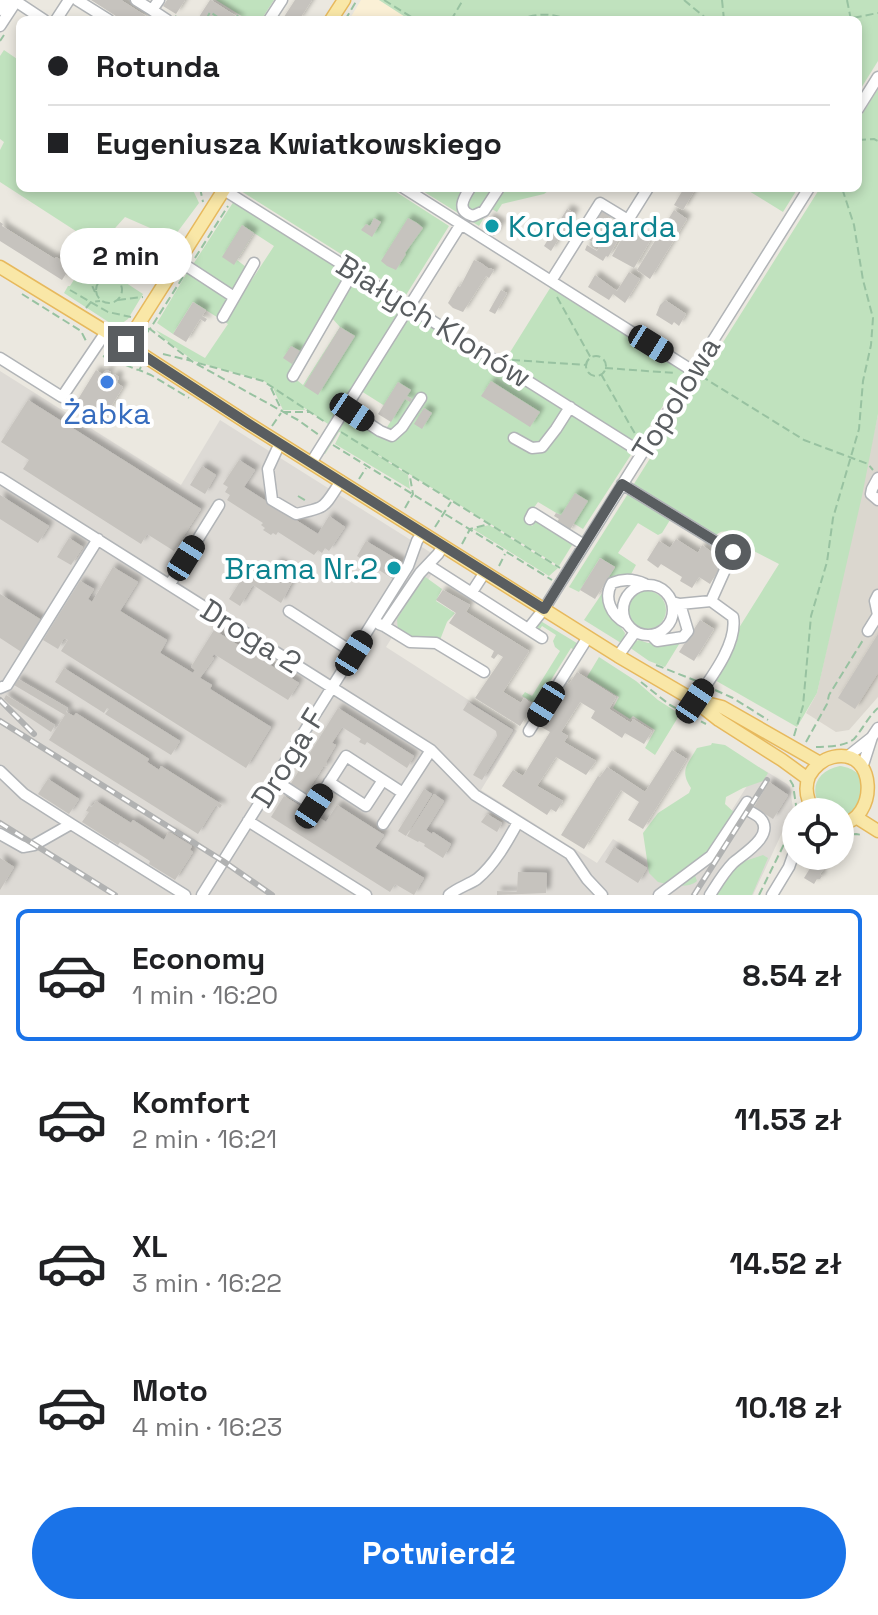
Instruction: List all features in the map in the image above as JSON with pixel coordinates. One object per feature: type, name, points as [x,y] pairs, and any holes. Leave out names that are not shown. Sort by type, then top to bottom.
[{"type":"main road","points":[[126,344],[223,192]]},
{"type":"main road","points":[[0,267],[311,463],[428,530],[443,546],[695,701],[808,779]]},
{"type":"main road","points":[[695,701],[722,707],[820,763]]},
{"type":"main road","points":[[808,798],[808,779],[820,763],[833,757],[847,757],[863,765],[874,786],[875,804],[854,821]]},
{"type":"main road","points":[[859,819],[878,831]]},
{"type":"street","points":[[0,10],[13,0]]},
{"type":"street","points":[[13,0],[38,16]]},
{"type":"street","points":[[0,26],[13,0]]},
{"type":"street","points":[[77,0],[103,16]]},
{"type":"street","points":[[136,0],[161,16]]},
{"type":"street","points":[[152,10],[159,0]]},
{"type":"street","points":[[862,103],[878,77]]},
{"type":"street","name":"Białych Klonów","points":[[230,192],[570,407],[641,448]]},
{"type":"street","points":[[410,192],[689,372]]},
{"type":"street","points":[[468,192],[462,205],[465,212],[473,216],[484,211],[496,192]]},
{"type":"street","points":[[554,283],[600,203],[628,220],[646,192]]},
{"type":"street","name":"Topolowa","points":[[528,629],[544,609],[641,448],[806,192]]},
{"type":"street","points":[[311,463],[461,224]]},
{"type":"street","points":[[179,261],[234,297]]},
{"type":"street","points":[[223,317],[254,263]]},
{"type":"street","points":[[293,376],[354,270]]},
{"type":"street","points":[[0,358],[62,397],[106,332]]},
{"type":"street","points":[[345,408],[392,436],[402,427],[421,398]]},
{"type":"street","points":[[514,438],[532,448],[542,447],[570,407]]},
{"type":"street","points":[[280,443],[268,469],[272,500],[296,514],[319,509],[341,481]]},
{"type":"street","name":"Droga 2","points":[[0,478],[431,750],[475,795],[570,854],[602,895]]},
{"type":"street","points":[[878,478],[871,494],[878,500]]},
{"type":"street","points":[[622,484],[733,552],[711,601]]},
{"type":"street","points":[[170,584],[219,505]]},
{"type":"street","points":[[530,519],[533,513],[584,545]]},
{"type":"street","name":"Droga F","points":[[379,624],[417,541],[428,530]]},
{"type":"street","points":[[0,688],[7,685],[98,539]]},
{"type":"street","name":"Droga F","points":[[202,895],[354,653],[443,546]]},
{"type":"street","points":[[428,565],[542,638]]},
{"type":"street","points":[[472,592],[485,572]]},
{"type":"street","points":[[651,635],[657,641],[683,637],[688,631],[676,603],[657,586],[634,579],[612,583],[608,590],[609,605],[616,617],[635,632],[651,635],[664,630],[676,603]]},
{"type":"street","points":[[626,623],[622,610],[624,599],[632,590],[645,584]]},
{"type":"street","points":[[868,631],[878,615],[875,601],[878,595]]},
{"type":"street","points":[[676,603],[711,601],[733,617],[734,629],[726,653],[695,701]]},
{"type":"street","points":[[289,611],[354,653]]},
{"type":"street","points":[[379,624],[410,642],[436,643],[484,672]]},
{"type":"street","points":[[618,656],[635,632]]},
{"type":"street","points":[[529,731],[588,637]]},
{"type":"street","points":[[847,757],[875,732]]},
{"type":"street","points":[[863,765],[875,732]]},
{"type":"street","points":[[383,824],[431,750]]},
{"type":"street","points":[[274,780],[314,806],[346,756],[403,793]]},
{"type":"street","points":[[0,771],[24,794],[185,895]]},
{"type":"street","points":[[329,782],[366,806],[383,780]]},
{"type":"street","points":[[659,895],[711,856],[745,805],[762,819],[764,833],[755,847],[726,871],[710,895]]},
{"type":"street","points":[[248,821],[366,895]]},
{"type":"street","points":[[449,895],[475,881],[489,868],[518,822]]},
{"type":"street","points":[[0,834],[23,847],[34,845],[71,824]]},
{"type":"street","points":[[772,894],[787,870]]},
{"type":"path","points":[[384,0],[410,16]]},
{"type":"path","points":[[684,0],[703,16]]},
{"type":"path","points":[[534,16],[556,16]]},
{"type":"path","points":[[201,192],[204,203]]},
{"type":"path","points":[[794,742],[803,706],[811,616],[827,562],[833,518],[856,445],[863,381],[871,345],[873,318],[854,225],[843,192]]},
{"type":"path","points":[[86,263],[92,286],[101,301]]},
{"type":"path","points":[[96,293],[100,280],[112,277],[122,285],[118,300]]},
{"type":"path","points":[[554,283],[555,294],[591,358]]},
{"type":"path","points":[[12,288],[81,331],[84,340]]},
{"type":"path","points":[[70,290],[111,313],[132,317]]},
{"type":"path","points":[[85,309],[91,302],[110,303],[145,297]]},
{"type":"path","points":[[146,326],[193,362],[320,435]]},
{"type":"path","points":[[148,347],[146,339],[150,329]]},
{"type":"path","points":[[158,353],[263,381],[328,424]]},
{"type":"path","points":[[104,357],[139,370]]},
{"type":"path","points":[[600,357],[605,368],[597,376],[591,374],[586,365],[591,358],[600,357]]},
{"type":"path","points":[[499,361],[586,365]]},
{"type":"path","points":[[605,368],[689,372],[804,440],[868,464]]},
{"type":"path","points":[[601,374],[641,448]]},
{"type":"path","points":[[270,385],[282,412]]},
{"type":"path","points":[[282,412],[309,412]]},
{"type":"path","points":[[272,426],[282,412]]},
{"type":"path","points":[[340,431],[561,569]]},
{"type":"path","points":[[332,444],[553,581]]},
{"type":"path","points":[[358,480],[367,466]]},
{"type":"path","points":[[404,509],[413,494],[410,475]]},
{"type":"path","points":[[428,530],[452,501]]},
{"type":"path","points":[[461,545],[470,529],[489,524]]},
{"type":"path","points":[[498,567],[507,552]]},
{"type":"path","points":[[868,631],[829,695],[806,743],[822,748],[852,740],[878,708]]},
{"type":"path","points":[[785,774],[793,785],[795,798]]},
{"type":"path","points":[[854,834],[865,835]]},
{"type":"path","points":[[759,895],[782,848]]},
{"type":"shaded area","points":[[361,0],[379,0],[404,16],[351,16]]},
{"type":"shaded area","points":[[0,371],[181,485],[220,420],[441,559],[386,647],[517,731],[481,790],[597,863],[613,839],[672,875],[708,848],[759,767],[787,784],[792,798],[782,798],[782,833],[753,895],[0,895]]},
{"type":"shaded area","points":[[878,414],[878,697],[849,730],[836,732],[806,713],[817,693]]},
{"type":"green space","points":[[216,0],[274,0],[264,16],[242,16]]},
{"type":"green space","points":[[379,0],[878,0],[878,61],[862,87],[862,16],[404,16]]},
{"type":"green space","points":[[4,50],[16,58],[16,192],[194,192],[199,203],[173,238],[125,217],[99,246],[0,182],[0,150],[4,142],[0,139],[0,56]]},
{"type":"green space","points":[[878,89],[878,414],[817,693],[797,727],[713,679],[737,642],[737,631],[779,564],[738,543],[728,532],[714,537],[632,487],[817,192],[862,192],[862,114]]},
{"type":"green space","points":[[243,192],[396,192],[449,226],[406,295]]},
{"type":"green space","points":[[424,192],[547,192],[502,204],[497,212],[490,208],[479,226]]},
{"type":"green space","points":[[750,192],[796,192],[783,212]]},
{"type":"green space","points":[[234,201],[350,272],[288,373],[303,385],[340,327],[331,317],[353,274],[405,306],[315,450],[328,424],[303,407],[305,410],[283,410],[273,388],[264,381],[194,361],[156,330],[205,358],[228,324],[193,302],[173,334],[157,323],[188,271],[228,297],[223,309],[226,319],[274,246],[254,233],[237,260],[246,267],[231,291],[192,266]]},
{"type":"green space","points":[[88,258],[143,294],[128,319],[121,324],[110,323],[64,293]]},
{"type":"green space","points":[[552,285],[686,370],[637,446],[504,362]]},
{"type":"green space","points":[[411,311],[634,450],[583,529],[538,502],[525,520],[532,526],[538,519],[574,542],[559,566],[362,445],[408,475],[410,489],[335,444],[341,432],[323,453],[349,411],[382,435],[396,413],[361,391]]},
{"type":"green space","points":[[629,492],[667,515],[670,520],[662,533],[658,535],[638,523],[618,553],[636,565],[630,576],[607,579],[615,567],[600,558],[579,592],[569,587]]},
{"type":"green space","points":[[489,525],[558,568],[549,576],[473,529]]},
{"type":"green space","points":[[424,576],[442,589],[436,601],[455,613],[447,622],[440,640],[411,638],[398,631],[397,619]]},
{"type":"green space","points":[[647,591],[661,596],[666,610],[661,624],[647,629],[633,624],[628,610],[633,596]]},
{"type":"green space","points":[[603,592],[610,612],[625,633],[621,643],[584,620]]},
{"type":"green space","points":[[539,620],[580,645],[576,651],[571,648],[536,704],[522,696],[525,692],[532,696],[560,651],[553,641],[556,635],[542,626],[538,632],[535,627]]},
{"type":"green space","points":[[639,640],[648,643],[681,641],[665,667],[649,661],[629,647]]},
{"type":"green space","points":[[599,657],[680,714],[655,755],[645,748],[655,730],[613,708],[619,697],[587,677]]},
{"type":"green space","points":[[712,743],[725,745],[768,773],[763,781],[726,797],[725,804],[737,819],[693,870],[697,881],[684,886],[658,882],[649,873],[643,833],[658,813],[689,793],[691,788],[685,772],[688,763],[697,748]]},
{"type":"green space","points":[[840,766],[848,768],[862,778],[864,786],[854,810],[854,798],[817,798],[816,784],[831,769]]},
{"type":"green space","points":[[763,855],[768,858],[752,895],[706,895],[742,862]]},
{"type":"building","points":[[91,0],[121,0],[146,16],[116,16]]},
{"type":"building","points":[[167,0],[185,0],[176,14],[163,6]]},
{"type":"building","points":[[211,0],[236,16],[200,16]]},
{"type":"building","points":[[295,0],[312,0],[302,16],[285,16]]},
{"type":"building","points":[[682,192],[694,192],[683,210],[674,205]]},
{"type":"building","points":[[567,209],[575,213],[551,251],[544,246]]},
{"type":"building","points":[[601,210],[610,215],[593,242],[584,237]]},
{"type":"building","points":[[674,210],[687,219],[650,279],[637,270]]},
{"type":"building","name":"Kordegarda","points":[[490,217],[502,224],[494,236],[483,228]]},
{"type":"building","points":[[374,218],[381,222],[372,237],[361,230],[366,224],[370,226]]},
{"type":"building","points":[[408,218],[423,228],[396,270],[381,261]]},
{"type":"building","points":[[616,219],[627,225],[603,261],[585,250],[587,245],[597,251]]},
{"type":"building","points":[[0,222],[55,259],[71,266],[62,280],[0,241]]},
{"type":"building","points":[[242,225],[254,233],[234,265],[222,257]]},
{"type":"building","points":[[628,228],[650,241],[634,268],[612,256]]},
{"type":"building","points":[[155,236],[170,245],[146,282],[132,273]]},
{"type":"building","points":[[94,251],[112,262],[107,269],[90,258]]},
{"type":"building","points":[[474,260],[494,270],[489,278],[486,276],[463,312],[448,303]]},
{"type":"building","points":[[629,272],[640,279],[625,303],[613,294],[609,300],[588,287],[595,275],[617,291]]},
{"type":"building","points":[[501,290],[507,293],[495,314],[489,311]]},
{"type":"building","points":[[665,300],[686,314],[679,326],[656,315]]},
{"type":"building","points":[[193,302],[206,310],[202,316],[207,319],[205,322],[200,319],[186,342],[173,334]]},
{"type":"building","points":[[340,327],[355,336],[318,395],[304,386]]},
{"type":"building","points":[[291,346],[300,351],[292,364],[283,358]]},
{"type":"building","points":[[96,370],[102,374],[107,370],[111,372],[108,377],[111,380],[114,374],[119,377],[117,383],[123,387],[99,426],[72,409]]},
{"type":"building","points":[[491,381],[540,412],[530,427],[481,396]]},
{"type":"building","points":[[398,382],[411,390],[407,396],[412,399],[410,402],[405,399],[391,422],[378,414]]},
{"type":"building","points":[[28,400],[201,509],[174,551],[147,534],[141,544],[23,469],[29,460],[1,442]]},
{"type":"building","points":[[424,408],[432,413],[422,429],[414,424]]},
{"type":"building","points":[[239,460],[255,470],[244,487],[318,534],[329,516],[345,527],[329,551],[325,548],[322,553],[318,550],[314,555],[278,532],[271,535],[263,530],[263,523],[227,500],[230,495],[225,492],[228,487],[223,484]]},
{"type":"building","points":[[202,466],[216,475],[205,494],[190,485]]},
{"type":"building","points":[[575,493],[588,501],[568,533],[555,525],[559,519],[554,516],[556,513],[561,515]]},
{"type":"building","points":[[0,495],[49,526],[38,543],[0,519]]},
{"type":"building","points":[[69,538],[83,547],[71,565],[57,557]]},
{"type":"building","points":[[676,539],[698,553],[702,545],[713,553],[724,552],[725,559],[710,584],[699,577],[692,588],[680,581],[682,577],[661,564],[658,568],[647,560],[659,541],[670,548]]},
{"type":"building","points":[[366,541],[403,563],[393,579],[357,556]]},
{"type":"building","points":[[600,558],[615,567],[595,599],[580,590]]},
{"type":"building","points":[[277,562],[297,573],[281,603],[253,585],[240,606],[229,599],[248,569],[266,580]]},
{"type":"building","points":[[113,567],[138,582],[120,611],[167,640],[160,653],[193,673],[195,670],[191,667],[214,630],[299,683],[288,700],[214,654],[212,657],[200,678],[212,685],[210,689],[271,727],[246,768],[61,651],[68,640],[64,638],[58,649],[43,640],[80,581],[94,589],[88,599],[92,602]]},
{"type":"building","points":[[443,590],[470,605],[466,612],[529,651],[503,692],[521,703],[524,698],[532,704],[520,726],[475,698],[503,657],[498,654],[494,659],[491,657],[494,651],[449,623],[456,613],[436,600]]},
{"type":"building","points":[[0,594],[43,621],[23,653],[0,638]]},
{"type":"building","points":[[700,620],[714,629],[694,661],[679,652]]},
{"type":"building","points":[[878,634],[878,673],[855,709],[838,698]]},
{"type":"building","points":[[64,668],[180,741],[171,755],[105,714],[109,709],[104,713],[55,682]]},
{"type":"building","points":[[577,672],[616,697],[609,709],[631,723],[633,719],[652,731],[644,744],[625,733],[622,738],[591,718],[595,711],[580,702],[561,732],[568,736],[564,742],[596,761],[586,775],[556,757],[537,786],[563,801],[556,812],[551,809],[547,815],[502,786],[513,770],[523,776],[550,732],[538,725],[566,682],[569,684]]},
{"type":"building","points":[[18,679],[68,708],[66,712],[74,716],[76,713],[149,759],[147,762],[159,770],[161,766],[222,805],[220,808],[216,805],[198,834],[49,740],[65,715],[14,685]]},
{"type":"building","points":[[6,695],[55,725],[51,732],[9,704],[4,699]]},
{"type":"building","points":[[468,702],[513,730],[482,780],[473,775],[497,736],[496,731],[463,710]]},
{"type":"building","points":[[338,708],[414,756],[407,768],[367,742],[365,745],[359,742],[361,739],[342,727],[332,743],[336,745],[326,762],[327,766],[323,767],[305,795],[290,785]]},
{"type":"building","points":[[672,750],[687,759],[643,829],[628,820],[639,802],[621,790],[584,849],[561,835],[598,776],[607,767],[645,792]]},
{"type":"building","points":[[48,779],[79,799],[69,814],[38,794]]},
{"type":"building","points":[[769,782],[788,795],[782,798],[782,805],[773,819],[754,807]]},
{"type":"building","points":[[424,789],[432,794],[406,836],[398,831]]},
{"type":"building","points":[[434,794],[444,801],[426,830],[451,844],[443,858],[425,844],[407,836]]},
{"type":"building","points":[[284,796],[326,822],[337,805],[384,835],[375,848],[424,878],[414,895],[395,884],[390,892],[271,817]]},
{"type":"building","points":[[96,801],[164,840],[171,833],[192,846],[190,850],[193,852],[175,880],[120,842],[118,845],[82,822],[89,812],[86,811],[89,806],[92,807]]},
{"type":"building","points":[[487,814],[502,823],[497,832],[481,822]]},
{"type":"building","points":[[614,847],[647,868],[638,883],[605,862]]},
{"type":"building","points":[[0,858],[14,867],[0,890]]},
{"type":"building","points":[[809,870],[823,870],[814,884],[804,878]]},
{"type":"building","points":[[518,872],[547,873],[546,893],[497,895],[497,891],[517,892]]},
{"type":"railway","points":[[0,700],[34,734]]},
{"type":"railway","points":[[0,721],[272,895]]},
{"type":"railway","points":[[694,895],[767,780]]},
{"type":"railway","points":[[0,823],[115,895]]},
{"type":"place","name":"Kordegarda","points":[[492,226]]},
{"type":"place","name":"Żabka","points":[[107,382]]},
{"type":"place","name":"Brama Nr.2","points":[[394,568]]},
{"type":"route","points":[[126,344],[544,609],[622,484],[733,552]]}]
